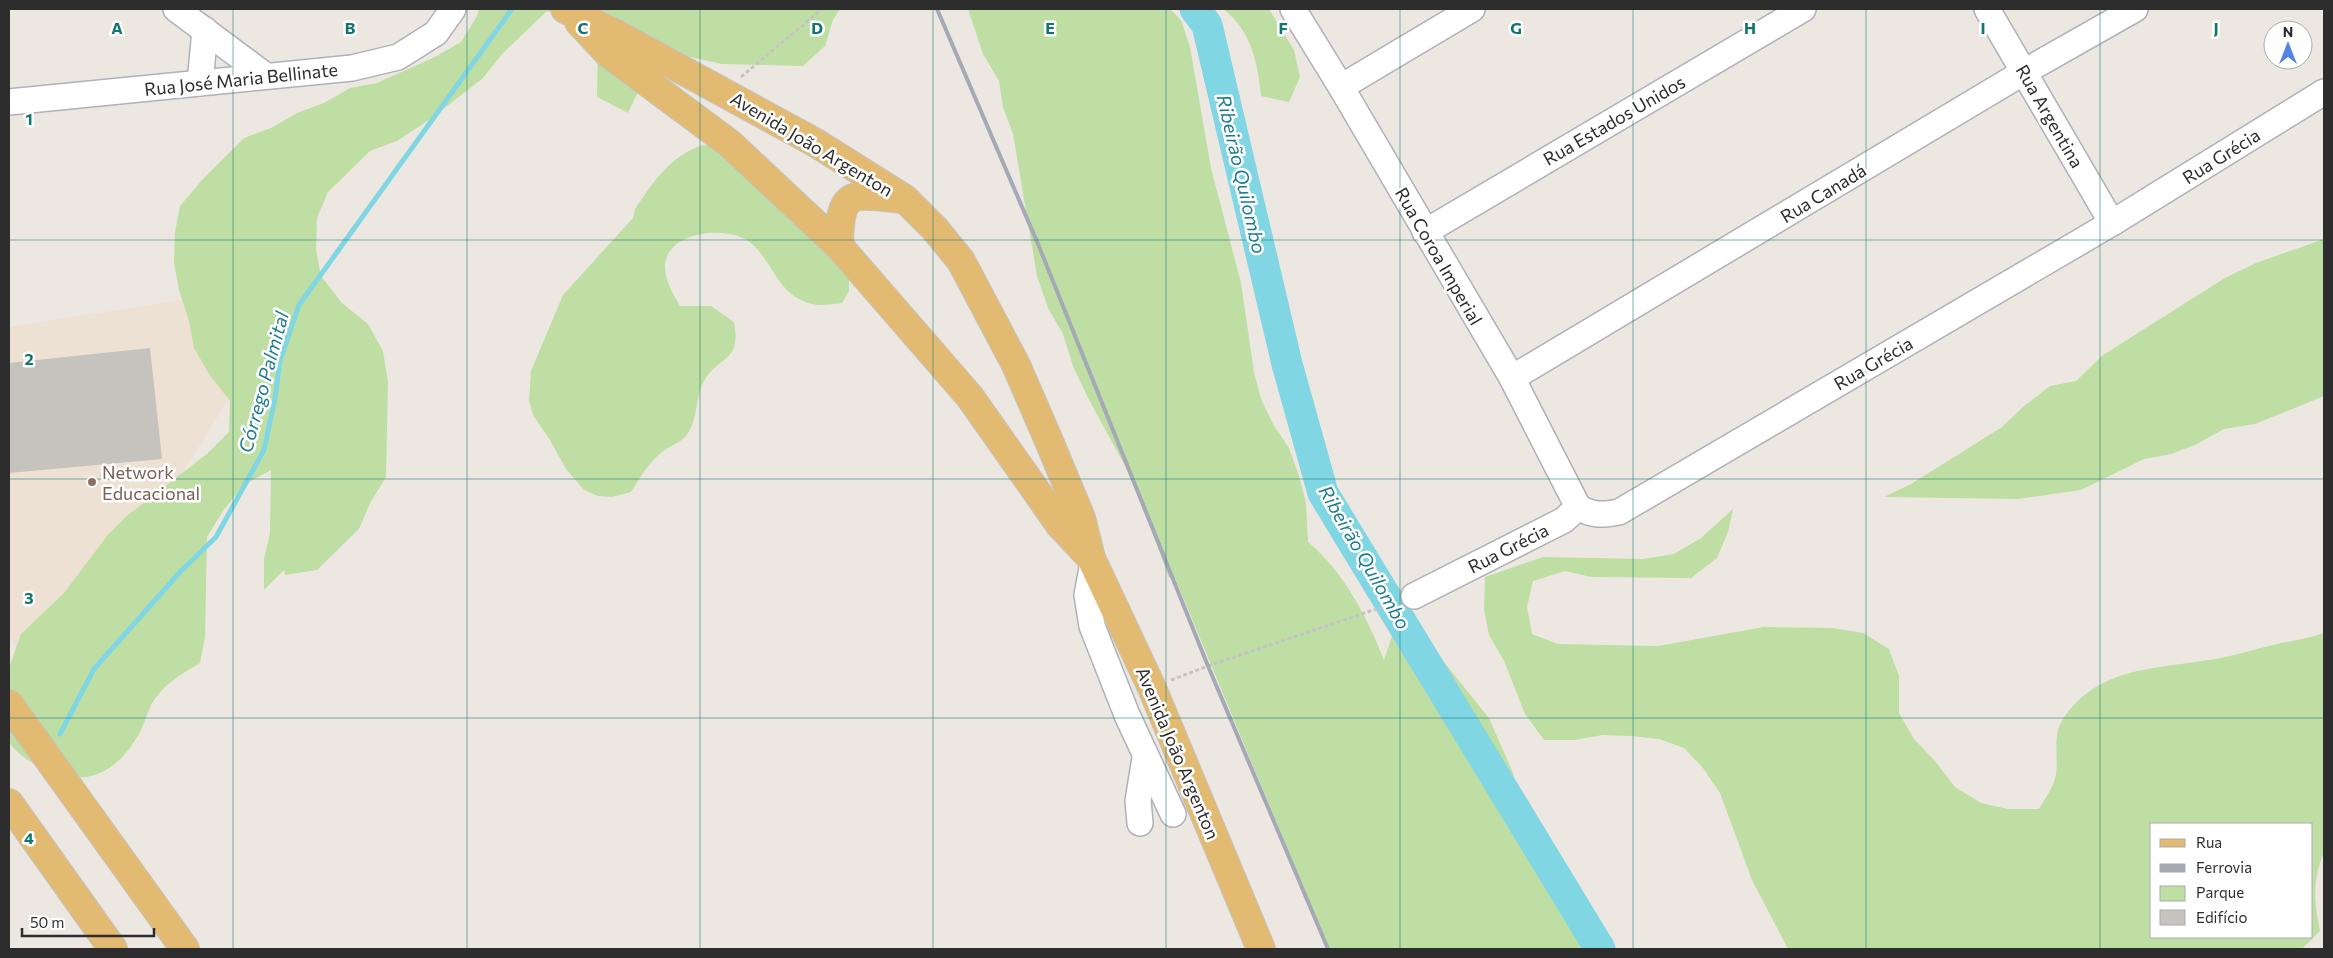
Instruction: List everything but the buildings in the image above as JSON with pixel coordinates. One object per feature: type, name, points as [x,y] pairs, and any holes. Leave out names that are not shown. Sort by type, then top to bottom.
[{"type":"main road","name":"Avenida João Argenton","points":[[567,10],[618,34],[816,143],[905,199],[935,229],[961,261],[1016,365],[1081,518],[1092,561],[1152,688],[1261,949]]},
{"type":"main road","name":"Avenida João Argenton","points":[[567,10],[608,53],[730,143],[839,246],[970,397],[1060,525],[1092,561]]},
{"type":"main road","points":[[839,246],[842,207],[851,199],[864,195],[905,199]]},
{"type":"main road","points":[[9,704],[185,949]]},
{"type":"main road","points":[[9,802],[113,949]]},
{"type":"street","points":[[176,9],[266,76]]},
{"type":"street","name":"Rua José Maria Bellinate","points":[[9,102],[352,68],[398,57],[436,33],[453,9]]},
{"type":"street","name":"Rua Coroa Imperial","points":[[1293,9],[1512,378],[1578,507]]},
{"type":"street","points":[[1341,87],[1472,9]]},
{"type":"street","name":"Rua Estados Unidos","points":[[1425,232],[1803,9]]},
{"type":"street","name":"Rua Argentina","points":[[1988,9],[2112,223]]},
{"type":"street","name":"Rua Canadá","points":[[1512,378],[2024,72],[2135,9]]},
{"type":"street","points":[[200,83],[205,30]]},
{"type":"street","name":"Rua Grécia","points":[[1414,596],[1564,520],[1578,507],[1588,513],[1601,515],[1619,512],[2112,223],[2324,92]]},
{"type":"street","points":[[1092,561],[1087,595],[1092,626],[1145,758],[1173,814]]},
{"type":"street","points":[[1140,823],[1138,801],[1145,758]]},
{"type":"path","points":[[724,92],[822,9]]},
{"type":"path","points":[[1152,688],[1208,666],[1414,596]]},
{"type":"shaded area","name":"Network Educacional","points":[[303,281],[47,688],[9,637],[9,327]]},
{"type":"green space","points":[[479,9],[565,9],[546,12],[503,53],[482,79],[429,120],[397,141],[370,151],[328,192],[317,218],[316,250],[321,276],[342,303],[368,324],[383,351],[388,382],[386,477],[370,503],[359,529],[317,570],[285,575],[284,570],[264,590],[264,559],[270,533],[271,470],[244,485],[223,511],[207,537],[205,637],[200,663],[166,686],[155,698],[133,743],[124,755],[103,772],[78,778],[48,771],[32,763],[12,747],[9,742],[9,668],[21,634],[64,593],[107,536],[128,515],[208,453],[229,432],[230,401],[209,374],[194,348],[189,321],[179,290],[174,263],[175,232],[180,206],[202,180],[244,138],[271,128],[297,113],[324,103],[350,88],[377,83],[435,57],[461,42],[477,16]]},
{"type":"green space","points":[[579,9],[840,9],[833,20],[825,46],[803,66],[722,64],[663,51],[643,82],[628,113],[597,97],[598,34]]},
{"type":"green space","points":[[968,9],[1170,9],[1181,20],[1190,47],[1211,168],[1241,283],[1254,372],[1261,399],[1273,424],[1289,448],[1299,476],[1306,503],[1308,542],[1333,567],[1353,596],[1384,660],[1394,630],[1409,628],[1423,636],[1489,718],[1513,773],[1519,818],[1549,873],[1611,949],[1329,949],[1175,578],[1169,578],[1134,482],[1088,398],[1073,366],[1063,334],[1048,308],[1037,276],[1013,134],[1003,107],[999,81],[983,54]]},
{"type":"green space","points":[[1223,9],[1269,9],[1294,50],[1300,77],[1289,102],[1261,96],[1258,71],[1247,37],[1233,17]]},
{"type":"green space","points":[[703,145],[718,146],[742,161],[849,276],[849,291],[842,303],[821,305],[806,302],[786,289],[758,250],[741,237],[729,234],[701,234],[677,244],[669,253],[665,270],[667,281],[677,301],[680,306],[711,306],[734,322],[736,336],[734,345],[727,358],[709,374],[703,383],[692,425],[685,437],[653,460],[631,492],[612,497],[598,496],[584,490],[566,469],[533,415],[529,401],[531,371],[563,295],[633,218],[635,209],[664,171],[681,156]]},
{"type":"green space","points":[[2324,239],[2324,396],[2255,424],[2224,429],[2197,444],[2171,454],[2144,459],[2081,490],[2018,499],[1884,497],[1911,484],[2002,427],[2023,407],[2050,386],[2076,381],[2103,355],[2225,278],[2256,263]]},
{"type":"green space","points":[[1733,509],[1728,532],[1717,558],[1691,578],[1591,577],[1565,571],[1533,581],[1527,607],[1532,634],[1558,644],[1658,646],[1764,627],[1832,628],[1863,633],[1889,649],[1899,676],[1899,713],[1914,739],[1935,761],[1955,787],[1981,803],[2008,809],[2039,809],[2055,779],[2059,726],[2077,702],[2093,689],[2128,673],[2225,657],[2324,633],[2324,852],[2317,873],[2315,891],[2320,931],[2313,938],[2302,949],[1788,949],[1752,880],[1720,793],[1703,768],[1684,748],[1659,739],[1631,736],[1603,735],[1575,740],[1544,740],[1525,714],[1504,661],[1489,635],[1484,609],[1485,577],[1543,557],[1643,559],[1674,554],[1701,538]]},
{"type":"waterway","name":"Córrego Palmital","points":[[60,734],[94,669],[180,572],[216,537],[264,450],[275,398],[280,361],[299,305],[512,9]]},
{"type":"waterway","name":"Ribeirão Quilombo","points":[[1195,9],[1207,25],[1287,364],[1323,493],[1600,949]]},
{"type":"railway","points":[[937,9],[1038,244],[1208,666],[1328,949]]},
{"type":"place","name":"Network Educacional","points":[[92,482]]}]
